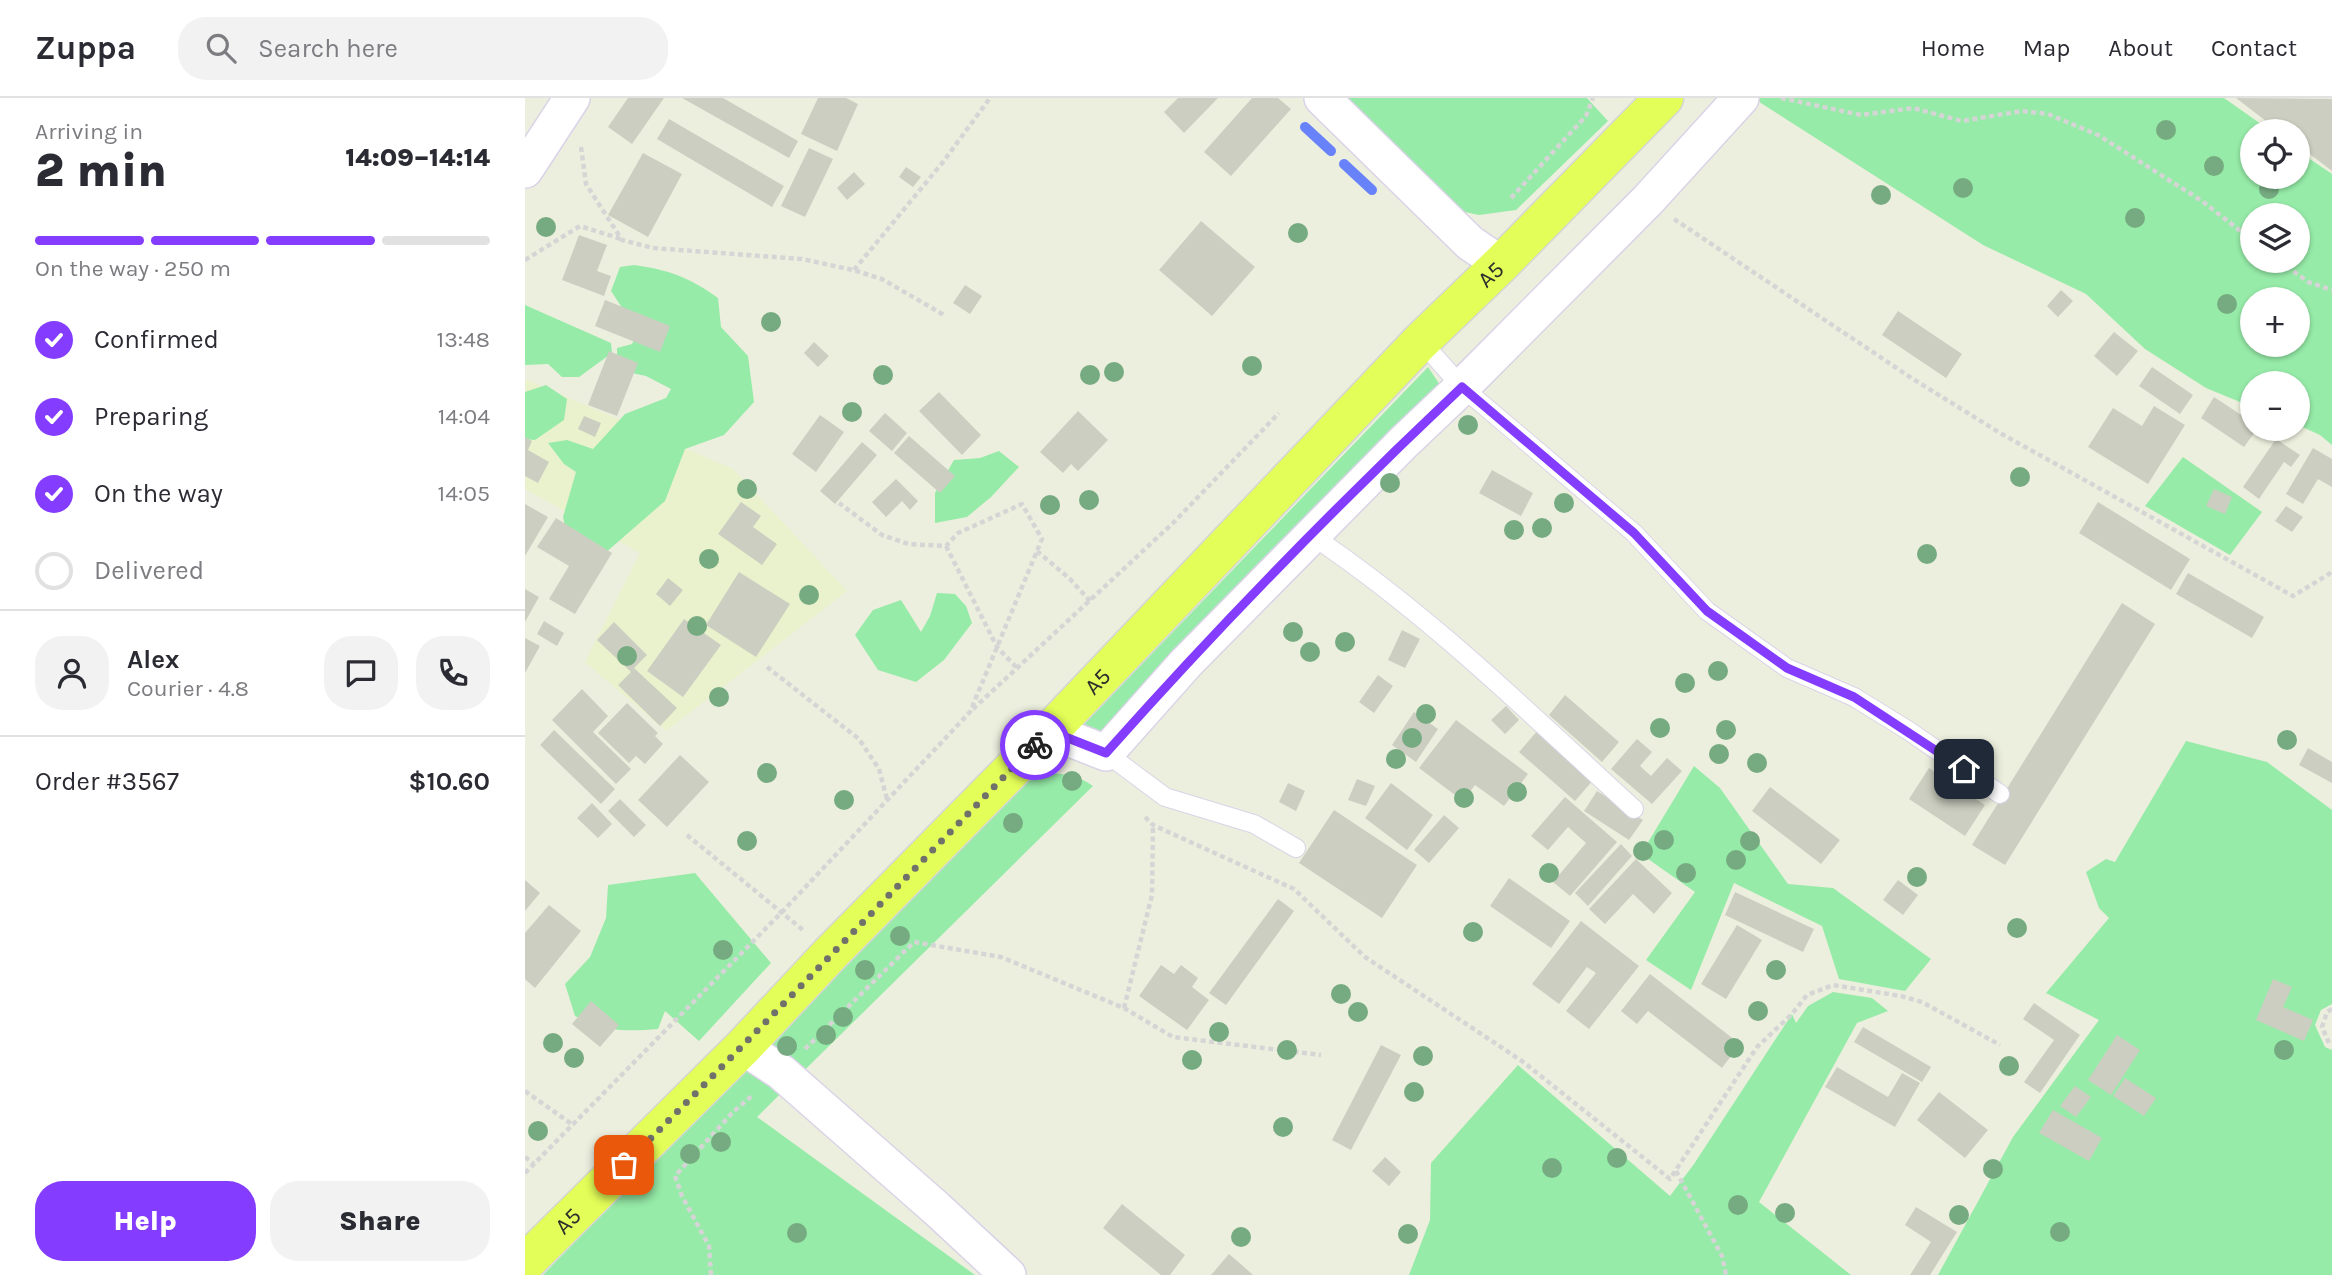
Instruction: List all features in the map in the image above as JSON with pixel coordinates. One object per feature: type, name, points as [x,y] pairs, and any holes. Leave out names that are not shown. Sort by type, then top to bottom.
[{"type":"highway","name":"A5","points":[[525,1263],[743,1047],[830,954],[1050,731],[1421,341],[1501,264],[1664,98]]},
{"type":"street","points":[[525,170],[572,98]]},
{"type":"street","points":[[1322,98],[1470,243],[1501,264]]},
{"type":"street","points":[[1050,731],[1106,753],[1186,663],[1648,200],[1741,98]]},
{"type":"street","points":[[743,1047],[781,1072],[1008,1275]]},
{"type":"lane","points":[[1421,341],[1462,387],[1634,533],[1707,611],[1787,668],[1854,697],[1909,731],[2000,794]]},
{"type":"lane","points":[[1311,535],[1371,577],[1436,628],[1635,809]]},
{"type":"lane","points":[[1106,753],[1165,797],[1254,824],[1296,848]]},
{"type":"path","points":[[853,270],[943,162],[990,98]]},
{"type":"path","points":[[1506,204],[1586,116],[1593,98]]},
{"type":"path","points":[[1781,98],[1861,115],[1913,108],[1962,121],[2022,111],[2048,114],[2098,135],[2202,201],[2240,231]]},
{"type":"path","points":[[579,135],[586,184],[622,240]]},
{"type":"path","points":[[1648,200],[1913,379],[1989,426],[2293,596],[2332,570]]},
{"type":"path","points":[[525,260],[580,226],[653,248],[802,259],[853,270],[883,279],[944,315]]},
{"type":"path","points":[[2296,273],[2308,282],[2332,290]]},
{"type":"path","points":[[525,1172],[782,912],[969,712],[1173,523],[1279,414]]},
{"type":"path","points":[[839,503],[882,535],[908,544],[946,546]]},
{"type":"path","points":[[946,546],[958,533],[1022,504],[1042,539],[969,712]]},
{"type":"path","points":[[946,546],[997,647],[1017,668]]},
{"type":"path","points":[[1037,551],[1070,579],[1090,601]]},
{"type":"path","points":[[767,667],[859,738],[879,769],[887,799]]},
{"type":"path","points":[[1137,808],[1153,825],[1294,889],[1365,957],[1522,1061],[1670,1179],[1757,1048],[1792,1014],[1807,995],[1833,985],[1901,996],[1922,1002],[2000,1045]]},
{"type":"path","points":[[1125,1008],[1151,895],[1153,825]]},
{"type":"path","points":[[687,835],[830,954]]},
{"type":"path","points":[[711,1275],[709,1246],[682,1196],[675,1176],[733,1112],[781,1072],[914,942],[1001,957],[1125,1008],[1173,1037],[1321,1055]]},
{"type":"path","points":[[2332,1009],[2327,1012],[2322,1027],[2332,1044]]},
{"type":"path","points":[[525,1091],[573,1125]]},
{"type":"path","points":[[525,1157],[534,1164]]},
{"type":"path","points":[[1676,1171],[1722,1256],[1726,1275]]},
{"type":"shaded area","points":[[525,379],[733,469],[847,591],[666,731],[585,662],[640,553],[525,489]]},
{"type":"green space","points":[[1341,98],[1587,98],[1608,121],[1516,210],[1479,215],[1465,212]]},
{"type":"green space","points":[[1753,98],[2224,98],[2254,119],[2240,119],[2240,189],[2310,189],[2310,159],[2332,174],[2332,445],[2310,430],[2310,371],[2240,371],[2240,402],[2206,388],[2145,349],[2086,294],[1983,245]]},
{"type":"green space","points":[[634,265],[678,276],[718,298],[721,327],[748,356],[754,402],[724,435],[685,449],[665,501],[604,554],[569,544],[563,517],[576,472],[564,464],[548,443],[567,440],[593,449],[625,414],[666,398],[671,389],[646,376],[617,370],[617,348],[632,344],[638,332],[611,291],[620,267]]},
{"type":"green space","points":[[525,305],[611,343],[612,353],[579,377],[562,377],[548,364],[525,365]]},
{"type":"green space","points":[[1428,367],[1444,391],[1091,753],[1068,741]]},
{"type":"green space","points":[[546,385],[567,399],[564,420],[535,440],[525,439],[525,392]]},
{"type":"green space","points":[[999,451],[1019,467],[991,497],[967,517],[935,523],[935,493],[954,460],[980,458]]},
{"type":"green space","points":[[2183,457],[2262,512],[2230,555],[2145,506]]},
{"type":"green space","points":[[937,593],[955,594],[966,606],[972,623],[944,660],[916,682],[878,670],[855,635],[873,610],[901,600],[921,632],[930,616]]},
{"type":"green space","points":[[2186,741],[2267,762],[2332,810],[2332,1004],[2321,1010],[2315,1025],[2325,1047],[2332,1050],[2332,1275],[1938,1275],[2013,1137],[2099,1020],[2046,993],[2109,918],[2099,908],[2086,872],[2106,859],[2115,862]]},
{"type":"green space","points":[[1694,766],[1720,788],[1788,884],[1833,888],[1931,959],[1905,991],[1839,979],[1822,926],[1734,883],[1691,990],[1646,960],[1695,892],[1641,854]]},
{"type":"green space","points":[[1047,773],[1071,776],[1093,786],[757,1117],[975,1275],[543,1275],[1008,790]]},
{"type":"green space","points":[[695,873],[771,963],[699,1041],[665,1011],[658,1029],[646,1030],[605,1027],[575,1016],[565,984],[590,957],[606,918],[608,885]]},
{"type":"green space","points":[[1833,992],[1872,998],[1888,1011],[1857,1023],[1759,1202],[1851,1275],[1409,1275],[1430,1220],[1431,1163],[1518,1065],[1670,1196],[1694,1164],[1792,1014],[1796,1023],[1808,1006]]},
{"type":"building","points":[[628,98],[664,98],[632,144],[608,127]]},
{"type":"building","points":[[682,98],[723,98],[798,141],[789,158]]},
{"type":"building","points":[[818,98],[846,98],[858,104],[837,151],[801,134]]},
{"type":"building","points":[[1178,98],[1218,98],[1184,133],[1164,112]]},
{"type":"building","points":[[1252,98],[1278,98],[1291,109],[1231,176],[1204,152]]},
{"type":"building","points":[[2236,98],[2332,99],[2332,171],[2310,154],[2310,119],[2263,119]]},
{"type":"building","points":[[669,119],[784,186],[772,207],[657,139]]},
{"type":"building","points":[[809,148],[833,159],[805,217],[781,206]]},
{"type":"building","points":[[643,153],[682,174],[648,237],[608,215]]},
{"type":"building","points":[[906,167],[921,177],[913,187],[899,177]]},
{"type":"building","points":[[854,172],[865,184],[847,200],[837,188]]},
{"type":"building","points":[[1201,221],[1255,267],[1212,316],[1159,270]]},
{"type":"building","points":[[579,235],[607,245],[597,271],[611,276],[604,296],[562,280]]},
{"type":"building","points":[[965,285],[982,296],[970,314],[953,303]]},
{"type":"building","points":[[2061,290],[2073,301],[2058,317],[2047,306]]},
{"type":"building","points":[[605,300],[670,326],[660,352],[595,326]]},
{"type":"building","points":[[1898,311],[1962,354],[1946,378],[1882,335]]},
{"type":"building","points":[[2114,332],[2138,351],[2117,376],[2094,356]]},
{"type":"building","points":[[814,342],[829,356],[818,367],[804,353]]},
{"type":"building","points":[[609,351],[638,363],[617,416],[588,405]]},
{"type":"building","points":[[2152,367],[2193,395],[2180,414],[2139,386]]},
{"type":"building","points":[[939,392],[981,435],[962,455],[919,411]]},
{"type":"building","points":[[2214,397],[2240,414],[2240,441],[2248,441],[2244,447],[2201,418]]},
{"type":"building","points":[[2154,406],[2185,425],[2148,484],[2088,447],[2113,408],[2142,426]]},
{"type":"building","points":[[1078,411],[1108,440],[1078,471],[1071,464],[1063,473],[1040,452]]},
{"type":"building","points":[[885,413],[907,433],[892,451],[869,431]]},
{"type":"building","points":[[820,415],[844,432],[816,472],[792,454]]},
{"type":"building","points":[[584,416],[601,423],[595,437],[578,429]]},
{"type":"building","points":[[909,436],[955,476],[940,493],[894,453]]},
{"type":"building","points":[[525,437],[532,441],[528,450],[549,462],[538,483],[525,476]]},
{"type":"building","points":[[2275,441],[2279,441],[2300,455],[2291,467],[2284,462],[2259,499],[2243,487]]},
{"type":"building","points":[[862,442],[877,455],[835,504],[820,491]]},
{"type":"building","points":[[2313,448],[2332,459],[2332,487],[2318,479],[2303,504],[2286,494]]},
{"type":"building","points":[[1492,470],[1533,493],[1521,516],[1479,493]]},
{"type":"building","points":[[896,479],[918,501],[910,510],[902,501],[886,517],[872,502]]},
{"type":"building","points":[[2214,489],[2232,497],[2225,514],[2206,506]]},
{"type":"building","points":[[741,502],[761,516],[753,527],[777,544],[762,565],[718,534]]},
{"type":"building","points":[[2098,502],[2190,559],[2171,590],[2079,533]]},
{"type":"building","points":[[525,504],[548,517],[525,556]]},
{"type":"building","points":[[2286,506],[2303,517],[2292,532],[2275,521]]},
{"type":"building","points":[[556,518],[612,553],[575,614],[549,599],[569,566],[537,547]]},
{"type":"building","points":[[739,572],[790,604],[756,657],[706,625]]},
{"type":"building","points":[[2188,573],[2264,617],[2252,638],[2176,594]]},
{"type":"building","points":[[668,578],[683,590],[670,606],[656,594]]},
{"type":"building","points":[[525,589],[539,597],[525,622]]},
{"type":"building","points":[[2122,603],[2155,624],[2005,865],[1972,845]]},
{"type":"building","points":[[684,619],[721,645],[683,697],[647,671]]},
{"type":"building","points":[[544,621],[564,633],[557,646],[537,634]]},
{"type":"building","points":[[614,622],[647,655],[634,668],[677,708],[660,726],[618,685],[631,672],[597,640]]},
{"type":"building","points":[[1402,630],[1420,639],[1405,668],[1388,660]]},
{"type":"building","points":[[525,638],[540,646],[525,673]]},
{"type":"building","points":[[1378,675],[1393,686],[1374,713],[1359,702]]},
{"type":"building","points":[[582,689],[608,716],[593,732],[631,769],[616,784],[552,720]]},
{"type":"building","points":[[1565,695],[1619,742],[1602,762],[1549,715]]},
{"type":"building","points":[[627,703],[658,733],[655,736],[663,744],[645,764],[636,756],[629,763],[598,733]]},
{"type":"building","points":[[1506,706],[1519,720],[1505,734],[1491,720]]},
{"type":"building","points":[[1414,712],[1438,729],[1416,762],[1392,745]]},
{"type":"building","points":[[1456,720],[1528,774],[1504,806],[1475,785],[1463,801],[1419,768]]},
{"type":"building","points":[[554,730],[615,789],[601,804],[540,745]]},
{"type":"building","points":[[1538,730],[1594,779],[1575,801],[1519,752]]},
{"type":"building","points":[[1637,739],[1652,752],[1640,766],[1651,776],[1667,758],[1682,771],[1652,804],[1611,769]]},
{"type":"building","points":[[2308,748],[2332,762],[2332,783],[2299,765]]},
{"type":"building","points":[[680,755],[709,782],[667,827],[638,800]]},
{"type":"building","points":[[1929,768],[1985,805],[1965,836],[1909,799]]},
{"type":"building","points":[[1357,779],[1375,786],[1366,806],[1348,800]]},
{"type":"building","points":[[1288,783],[1305,791],[1296,811],[1279,802]]},
{"type":"building","points":[[1391,783],[1433,815],[1407,850],[1365,818]]},
{"type":"building","points":[[1770,787],[1840,840],[1821,864],[1752,811]]},
{"type":"building","points":[[1597,791],[1643,820],[1629,840],[1584,811]]},
{"type":"building","points":[[1565,797],[1617,842],[1570,896],[1553,882],[1586,843],[1568,827],[1548,850],[1531,836]]},
{"type":"building","points":[[620,799],[646,825],[634,837],[608,811]]},
{"type":"building","points":[[592,803],[612,824],[598,838],[577,818]]},
{"type":"building","points":[[1334,810],[1417,865],[1382,918],[1299,863]]},
{"type":"building","points":[[1444,815],[1459,828],[1429,863],[1414,850]]},
{"type":"building","points":[[1621,844],[1632,856],[1588,906],[1575,893]]},
{"type":"building","points":[[1636,859],[1672,893],[1654,914],[1633,894],[1605,924],[1589,909]]},
{"type":"building","points":[[1509,878],[1570,921],[1551,948],[1490,906]]},
{"type":"building","points":[[525,880],[540,893],[525,911]]},
{"type":"building","points":[[1898,880],[1918,895],[1903,915],[1883,900]]},
{"type":"building","points":[[1735,892],[1814,929],[1803,952],[1725,915]]},
{"type":"building","points":[[1278,899],[1294,911],[1226,1005],[1209,993]]},
{"type":"building","points":[[549,905],[581,931],[535,988],[525,979],[525,933]]},
{"type":"building","points":[[1581,921],[1639,966],[1589,1029],[1566,1011],[1596,973],[1587,967],[1559,1004],[1532,984]]},
{"type":"building","points":[[1737,925],[1762,940],[1726,999],[1701,984]]},
{"type":"building","points":[[1161,965],[1174,974],[1181,965],[1198,978],[1192,987],[1209,1000],[1187,1030],[1139,996]]},
{"type":"building","points":[[1650,974],[1740,1044],[1722,1068],[1648,1011],[1637,1024],[1621,1011]]},
{"type":"building","points":[[2273,979],[2292,987],[2283,1007],[2313,1020],[2304,1041],[2256,1020]]},
{"type":"building","points":[[591,1001],[619,1025],[600,1047],[572,1024]]},
{"type":"building","points":[[2034,1003],[2080,1035],[2040,1093],[2024,1082],[2054,1040],[2023,1019]]},
{"type":"building","points":[[1863,1027],[1931,1067],[1922,1082],[1854,1042]]},
{"type":"building","points":[[2117,1035],[2140,1050],[2111,1095],[2088,1080]]},
{"type":"building","points":[[1381,1045],[1401,1055],[1351,1150],[1332,1140]]},
{"type":"building","points":[[1837,1067],[1888,1097],[1902,1073],[1920,1083],[1895,1127],[1825,1087]]},
{"type":"building","points":[[2125,1078],[2156,1098],[2144,1116],[2113,1096]]},
{"type":"building","points":[[2075,1086],[2091,1097],[2076,1117],[2060,1106]]},
{"type":"building","points":[[1939,1092],[1988,1130],[1965,1158],[1917,1120]]},
{"type":"building","points":[[2053,1110],[2102,1138],[2089,1161],[2039,1133]]},
{"type":"building","points":[[1385,1157],[1401,1172],[1389,1186],[1372,1171]]},
{"type":"building","points":[[1122,1204],[1185,1255],[1170,1275],[1161,1275],[1103,1228]]},
{"type":"building","points":[[1916,1207],[1957,1232],[1930,1275],[1910,1275],[1931,1242],[1905,1225]]},
{"type":"building","points":[[1229,1254],[1243,1266],[1253,1275],[1211,1275]]},
{"type":"waterway","points":[[1305,127],[1331,151]]},
{"type":"waterway","points":[[1344,164],[1372,190]]},
{"type":"way so far","points":[[624,1165],[743,1047],[1035,745]]},
{"type":"route","points":[[1035,745],[1050,731],[1106,753],[1186,663],[1404,442],[1462,387],[1634,533],[1707,611],[1787,668],[1854,697],[1964,769]]}]
